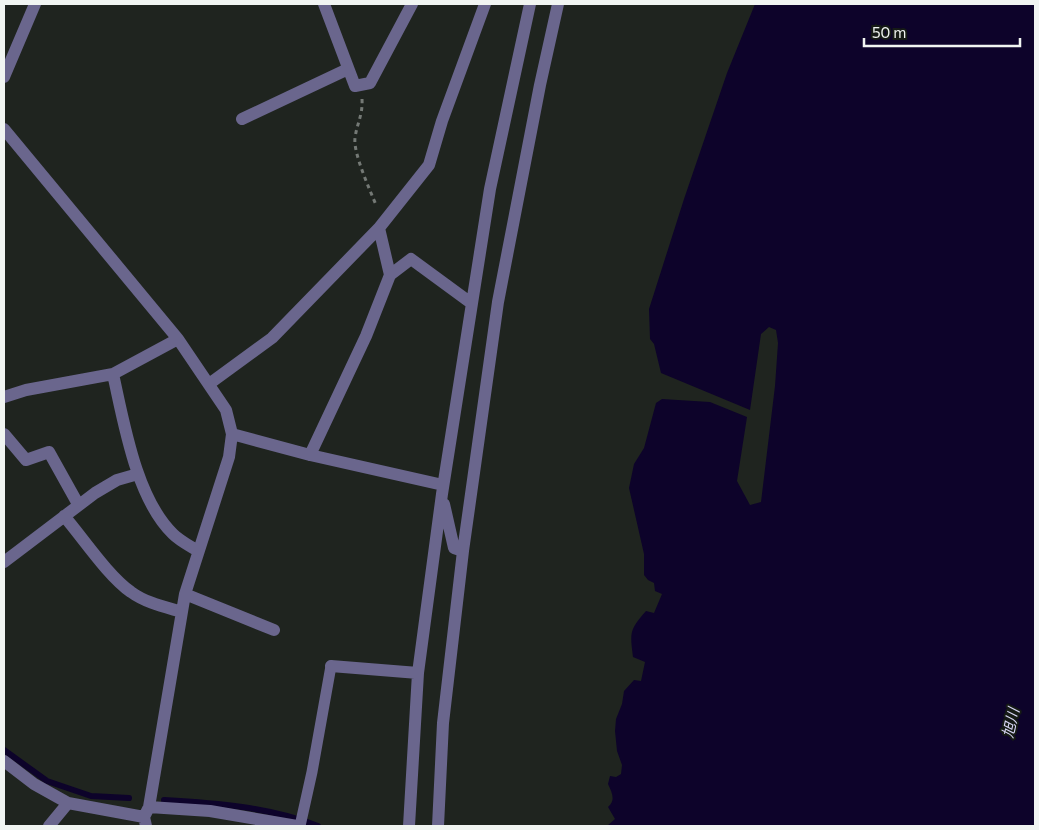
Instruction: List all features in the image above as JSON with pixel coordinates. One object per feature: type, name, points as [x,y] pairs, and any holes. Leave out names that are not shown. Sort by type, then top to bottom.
[{"type":"street","points":[[4,77],[35,4]]},
{"type":"street","points":[[324,4],[355,86],[370,83],[412,4]]},
{"type":"street","points":[[208,384],[272,338],[381,225],[429,165],[442,121],[485,4]]},
{"type":"street","points":[[410,826],[418,673],[443,489],[490,189],[530,4]]},
{"type":"street","points":[[438,826],[443,723],[463,551],[498,302],[540,85],[558,4]]},
{"type":"street","points":[[242,119],[348,69]]},
{"type":"street","points":[[4,129],[8,143],[178,340],[226,410],[232,434],[229,456],[185,594],[146,817]]},
{"type":"street","points":[[381,225],[390,275]]},
{"type":"street","points":[[310,455],[366,336],[390,275],[411,259],[472,303]]},
{"type":"street","points":[[4,397],[26,390],[112,374],[178,340]]},
{"type":"street","points":[[112,374],[138,474],[158,517],[174,535],[198,551]]},
{"type":"street","points":[[4,434],[26,460],[49,452],[78,504]]},
{"type":"street","points":[[232,434],[443,489]]},
{"type":"street","points":[[4,562],[78,504],[117,480],[138,474]]},
{"type":"street","points":[[443,489],[454,548],[463,551]]},
{"type":"street","points":[[64,516],[119,582],[132,593],[148,602],[182,612]]},
{"type":"street","points":[[185,594],[274,630]]},
{"type":"street","points":[[331,666],[418,673]]},
{"type":"street","points":[[4,761],[34,784],[68,803],[146,817],[210,811],[300,823]]},
{"type":"street","points":[[48,826],[68,803]]},
{"type":"lane","points":[[300,823],[312,772],[331,666]]},
{"type":"path","points":[[360,85],[363,110],[354,140],[381,225]]},
{"type":"water","name":"旭川","points":[[755,4],[1035,4],[1035,826],[607,826],[615,819],[608,807],[613,799],[608,784],[610,776],[616,777],[621,774],[622,765],[617,751],[616,719],[622,704],[624,691],[634,680],[641,681],[645,662],[633,657],[632,632],[636,623],[646,611],[654,613],[662,594],[655,591],[654,583],[644,575],[644,554],[629,488],[634,464],[644,448],[656,403],[662,399],[710,402],[747,417],[737,481],[750,505],[761,502],[775,386],[778,343],[776,330],[769,327],[761,334],[750,410],[661,373],[654,344],[650,339],[649,309],[727,73]]},
{"type":"waterway","points":[[4,750],[47,781],[91,796],[129,798]]},
{"type":"waterway","points":[[164,800],[261,810],[281,814],[318,826]]}]
